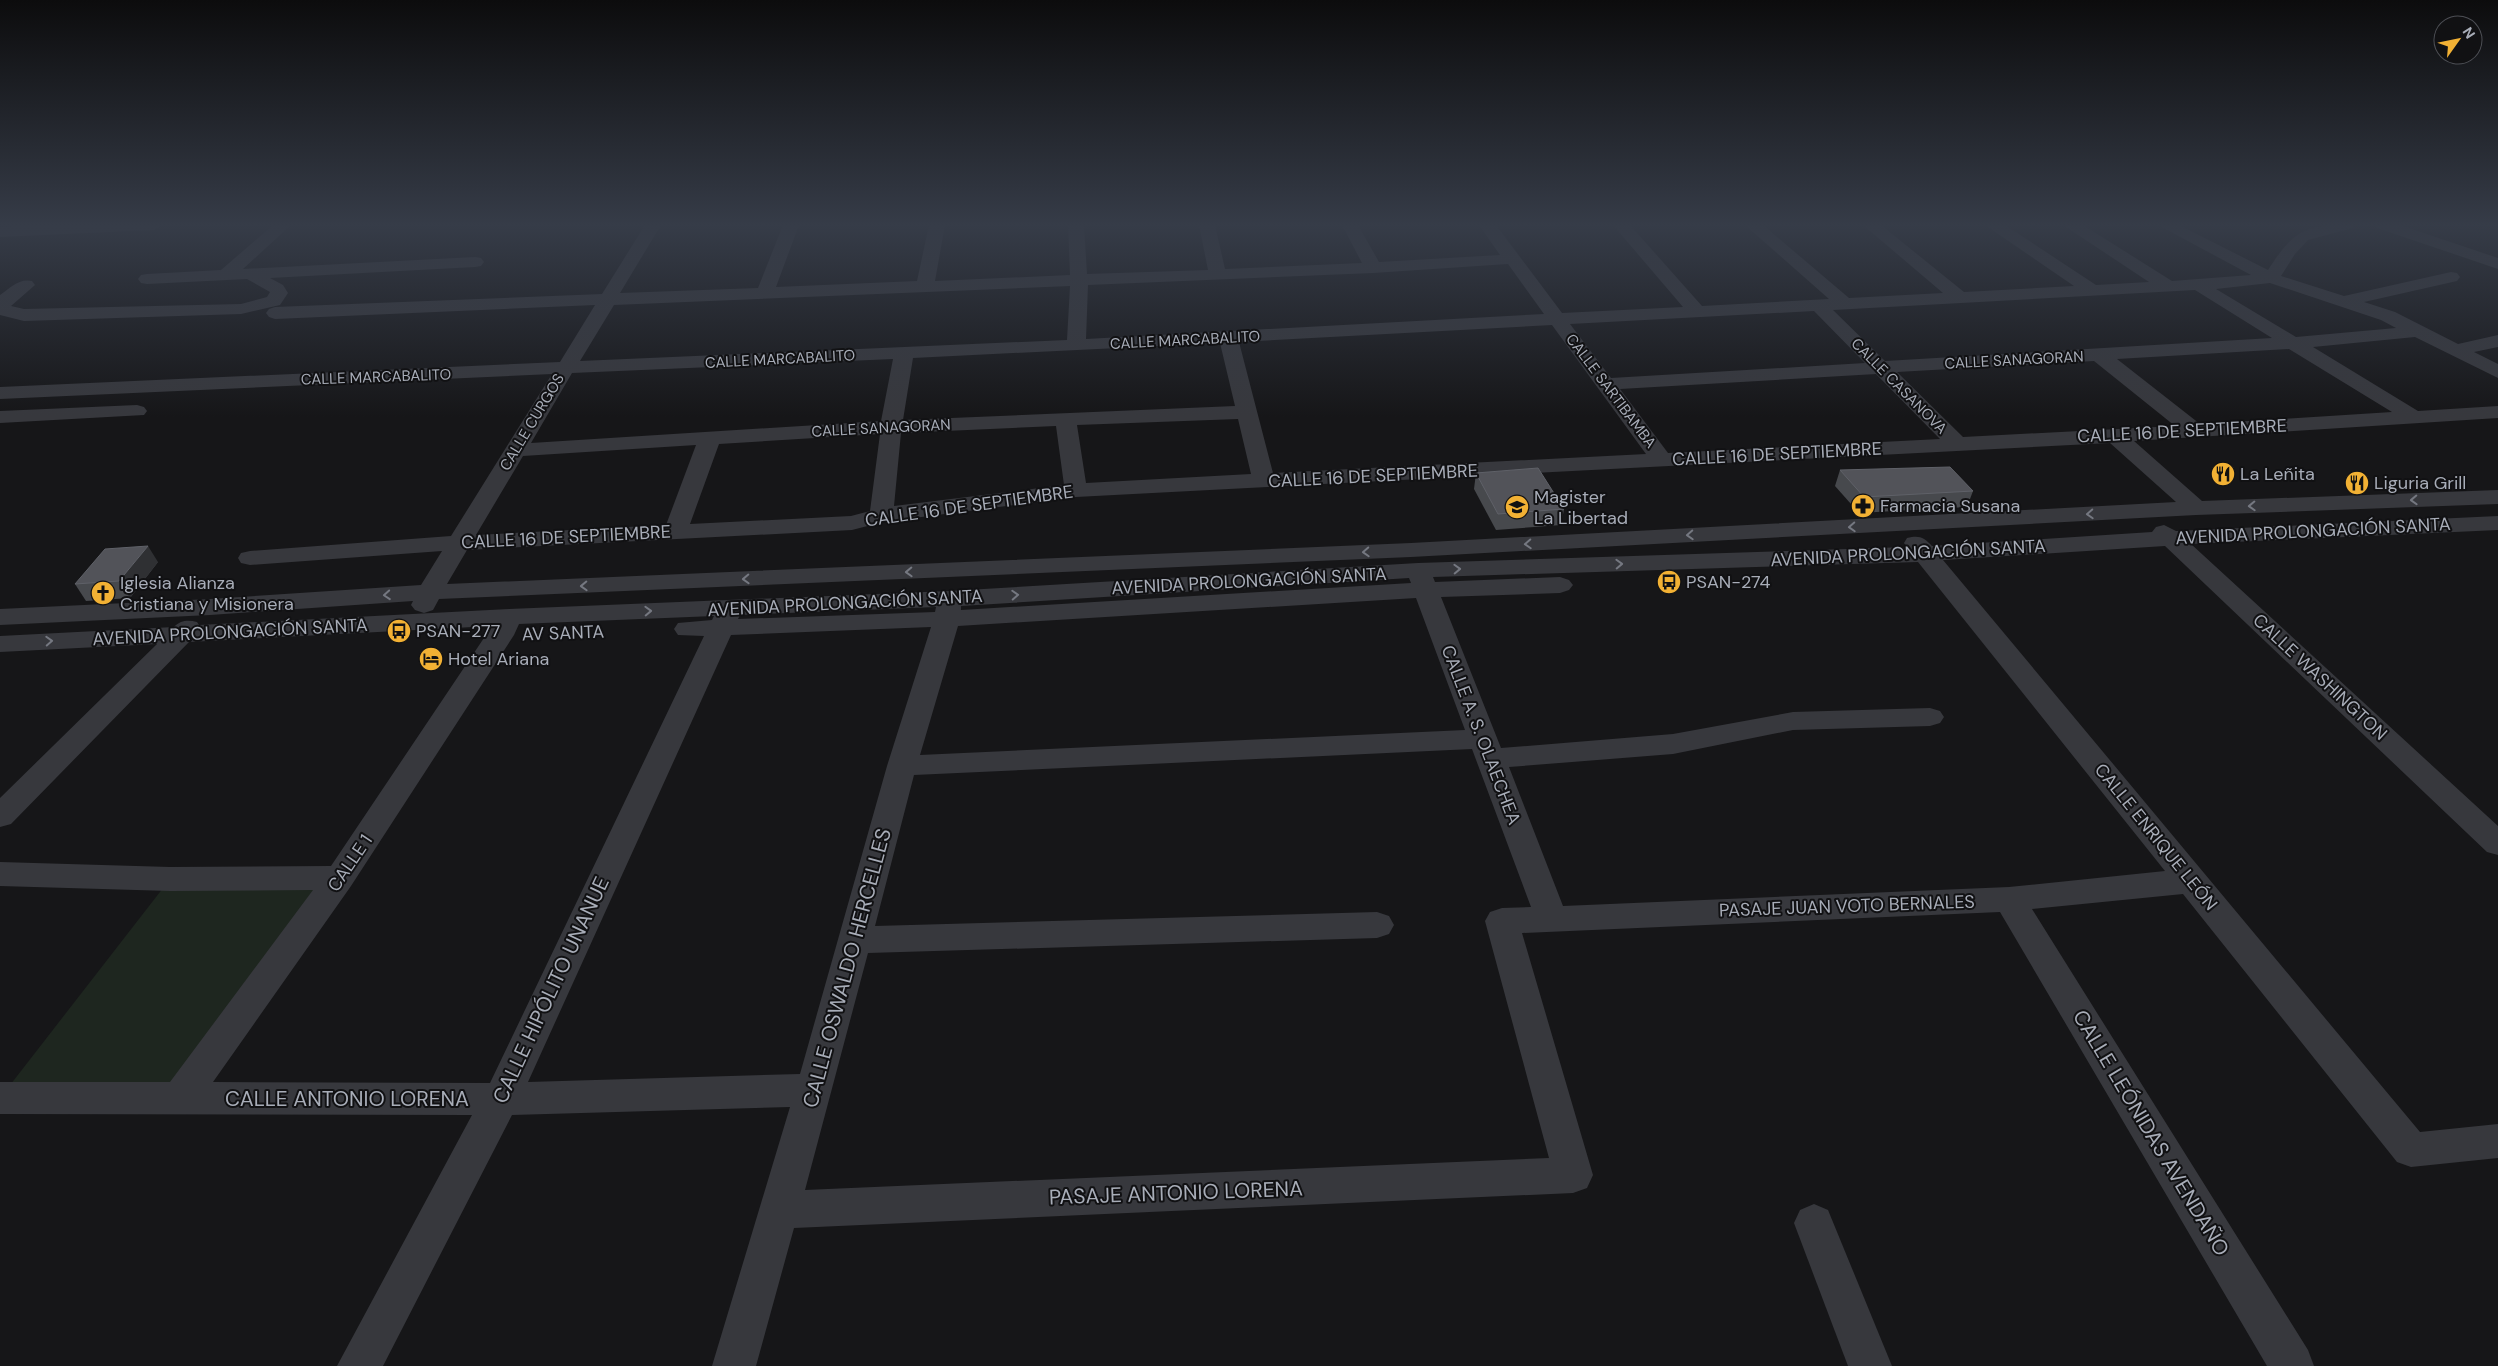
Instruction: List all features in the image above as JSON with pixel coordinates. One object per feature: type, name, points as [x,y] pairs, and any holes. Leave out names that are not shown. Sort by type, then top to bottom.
[{"type":"street","points":[[21,289],[1,304],[3,310],[24,315],[242,309],[274,301],[279,293],[277,289]]},
{"type":"street","points":[[297,289],[274,313],[862,289]]},
{"type":"street","name":"CALLE CURGOS","points":[[417,622],[429,592],[614,289]]},
{"type":"street","points":[[765,293],[767,289]]},
{"type":"street","points":[[1076,346],[1079,289]]},
{"type":"street","name":"CALLE SARTIBAMBA","points":[[1534,289],[1662,460]]},
{"type":"street","points":[[1677,289],[1698,313]]},
{"type":"street","points":[[1827,289],[1846,305]]},
{"type":"street","points":[[1949,289],[1961,299]]},
{"type":"street","points":[[2089,289],[2092,291]]},
{"type":"street","name":"CALLE MARCABALITO","points":[[0,393],[564,370],[1076,346],[2135,289]]},
{"type":"street","points":[[2204,289],[2414,417]]},
{"type":"street","points":[[2306,289],[2345,301],[2421,331],[2498,372]]},
{"type":"street","points":[[2345,301],[2399,289]]},
{"type":"street","points":[[440,306],[451,292]]},
{"type":"street","name":"CALLE CASANOVA","points":[[1820,307],[1957,444]]},
{"type":"street","name":"CALLE SANAGORAN","points":[[1606,384],[2292,343],[2421,331]]},
{"type":"street","points":[[1228,338],[1264,481]]},
{"type":"street","points":[[2459,350],[2498,341]]},
{"type":"street","points":[[881,515],[891,427],[904,354]]},
{"type":"street","points":[[2099,355],[2195,431]]},
{"type":"street","points":[[64,414],[92,389]]},
{"type":"street","points":[[0,417],[137,411]]},
{"type":"street","name":"CALLE SANAGORAN","points":[[516,450],[891,427],[1246,412]]},
{"type":"street","name":"CALLE 16 DE SEPTIEMBRE","points":[[250,558],[459,543],[852,523],[881,515],[1076,490],[2115,436],[2498,412]]},
{"type":"street","points":[[1066,420],[1076,490]]},
{"type":"street","points":[[2115,436],[2196,508]]},
{"type":"street","points":[[675,532],[710,438]]},
{"type":"street","name":"AVENIDA PROLONGACIÓN SANTA","points":[[726,617],[951,596],[1418,570],[1901,524],[2196,508],[2498,497]]},
{"type":"street","points":[[2452,499],[2493,527]]},
{"type":"street","name":"CALLE WASHINGTON","points":[[2141,511],[2498,844]]},
{"type":"street","name":"CALLE ENRIQUE LEÓN","points":[[1901,524],[2411,1150],[2498,1141]]},
{"type":"street","name":"AVENIDA PROLONGACIÓN SANTA","points":[[0,617],[429,592],[951,596],[1418,570],[1932,562],[2171,538],[2493,527]]},
{"type":"street","name":"CALLE A. S. OLAECHEA","points":[[1418,570],[1552,919]]},
{"type":"street","name":"CALLE OSWALDO HERCELLES","points":[[734,1366],[814,1090],[853,940],[951,596]]},
{"type":"street","points":[[0,816],[210,606]]},
{"type":"street","name":"AV SANTA","points":[[173,643],[726,617]]},
{"type":"street","name":"CALLE HIPÓLITO UNANUE","points":[[359,1366],[501,1099],[726,617]]},
{"type":"street","name":"AVENIDA PROLONGACIÓN SANTA","points":[[0,644],[173,643],[417,622],[505,626]]},
{"type":"street","name":"CALLE 1","points":[[179,1100],[340,878],[505,626]]},
{"type":"street","points":[[902,766],[1673,744],[1793,721],[1930,717]]},
{"type":"street","points":[[0,874],[170,878],[340,878]]},
{"type":"street","name":"PASAJE JUAN VOTO BERNALES","points":[[1573,1175],[1502,921],[2010,899],[2192,881]]},
{"type":"street","name":"CALLE LEÓNIDAS AVENDAÑO","points":[[2010,899],[2292,1366]]},
{"type":"street","points":[[853,940],[1377,925]]},
{"type":"street","name":"CALLE ANTONIO LORENA","points":[[0,1098],[179,1100],[501,1099],[814,1090]]},
{"type":"street","name":"PASAJE ANTONIO LORENA","points":[[778,1210],[1573,1175]]},
{"type":"street","points":[[1814,1223],[1870,1366]]},
{"type":"shaded area","points":[[340,878],[179,1100],[0,1098],[170,879]]},
{"type":"building","points":[[1950,467],[1973,491],[1864,497],[1840,470]]},
{"type":"building","points":[[1538,468],[1564,509],[1498,514],[1476,473]]},
{"type":"building","points":[[148,546],[119,581],[75,584],[105,549]]},
{"type":"place","name":"La Leñita","points":[[2223,474]]},
{"type":"place","name":"Liguria Grill","points":[[2357,483]]},
{"type":"place","name":"Farmacia Susana","points":[[1863,506]]},
{"type":"place","name":"Magister La Libertad","points":[[1517,507]]},
{"type":"place","name":"PSAN-274","points":[[1669,582]]},
{"type":"place","name":"Iglesia Alianza Cristiana y Misionera","points":[[103,593]]},
{"type":"place","name":"PSAN-277","points":[[399,631]]},
{"type":"place","name":"Hotel Ariana","points":[[431,659]]}]
